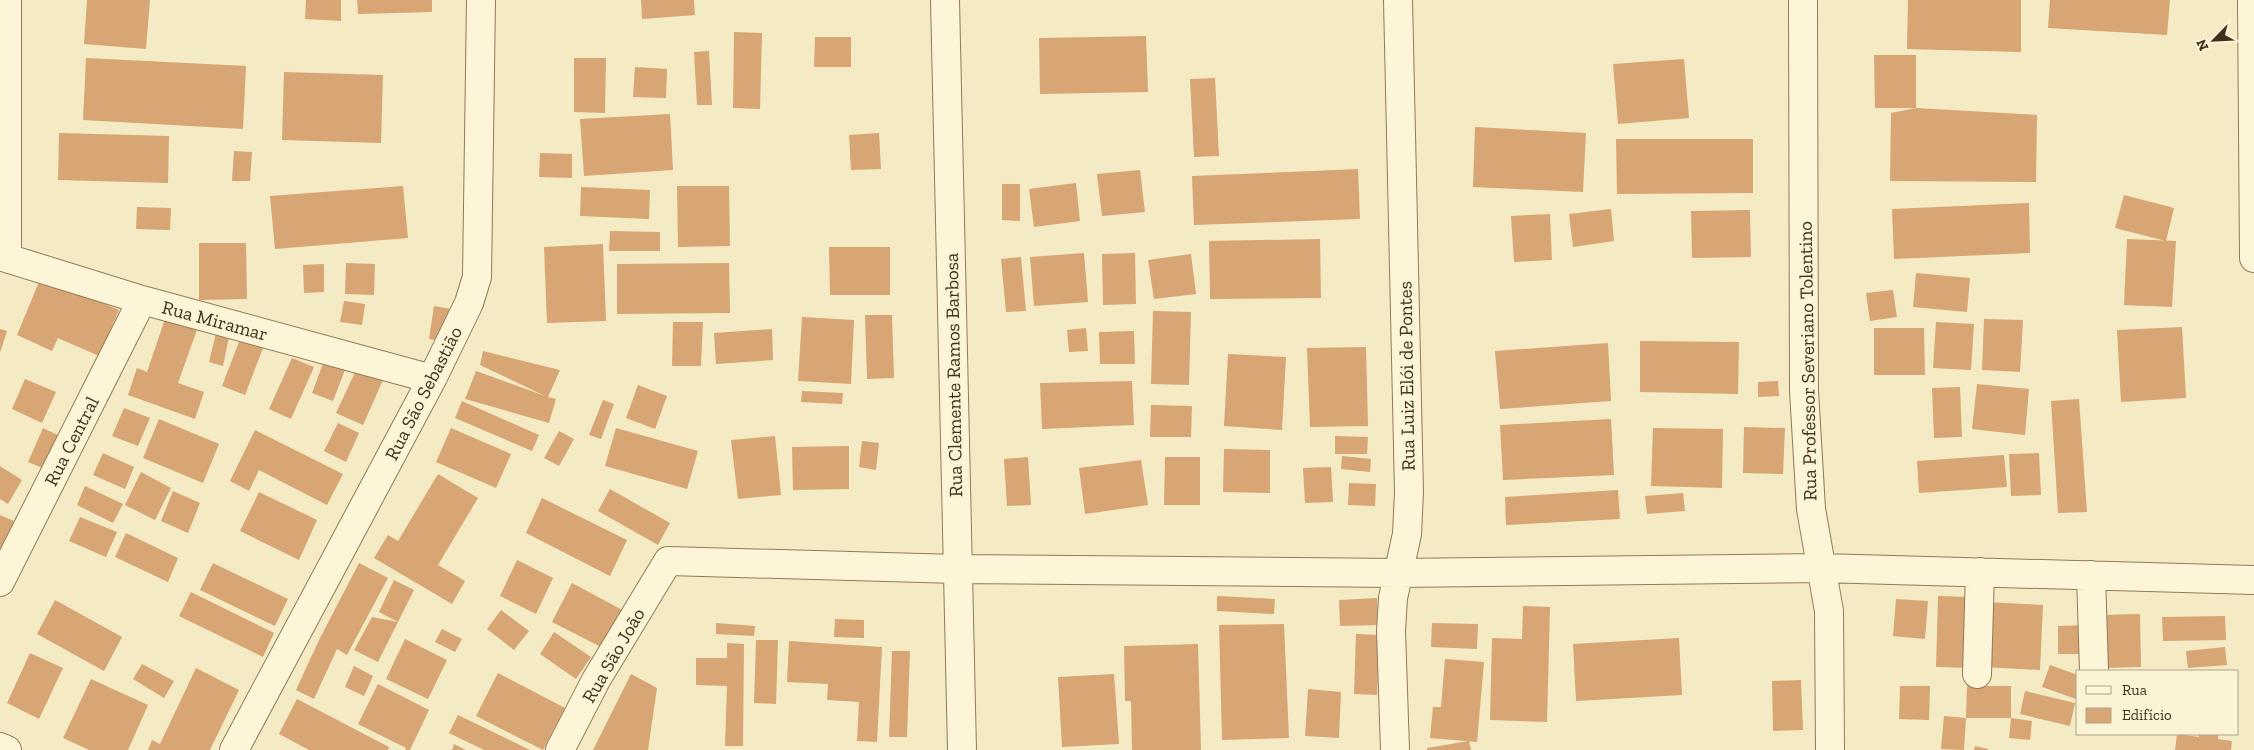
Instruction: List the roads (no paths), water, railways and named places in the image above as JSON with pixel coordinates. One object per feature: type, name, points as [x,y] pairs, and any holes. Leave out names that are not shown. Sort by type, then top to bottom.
[{"type":"street","points":[[4,257],[7,0]]},
{"type":"street","name":"Rua São Sebastião","points":[[234,750],[432,379],[469,304],[477,277],[481,0]]},
{"type":"street","name":"Rua Clemente Ramos Barbosa","points":[[945,0],[962,750]]},
{"type":"street","name":"Rua Luiz Elói de Pontes","points":[[1395,750],[1391,631],[1393,598],[1407,534],[1409,492],[1398,0]]},
{"type":"street","name":"Rua Professor Severiano Tolentino","points":[[1803,0],[1804,391],[1811,509],[1829,611],[1830,750]]},
{"type":"street","points":[[2252,0],[2254,258]]},
{"type":"street","name":"Rua Miramar","points":[[4,257],[142,300],[432,379]]},
{"type":"street","name":"Rua Central","points":[[0,582],[142,300]]},
{"type":"street","name":"Rua São João","points":[[560,750],[596,680],[668,561],[957,569]]},
{"type":"street","points":[[957,569],[1398,573],[1821,568],[2254,580]]},
{"type":"street","points":[[1977,674],[1980,572]]},
{"type":"street","points":[[2091,576],[2094,670]]},
{"type":"street","points":[[0,747],[7,750]]}]
